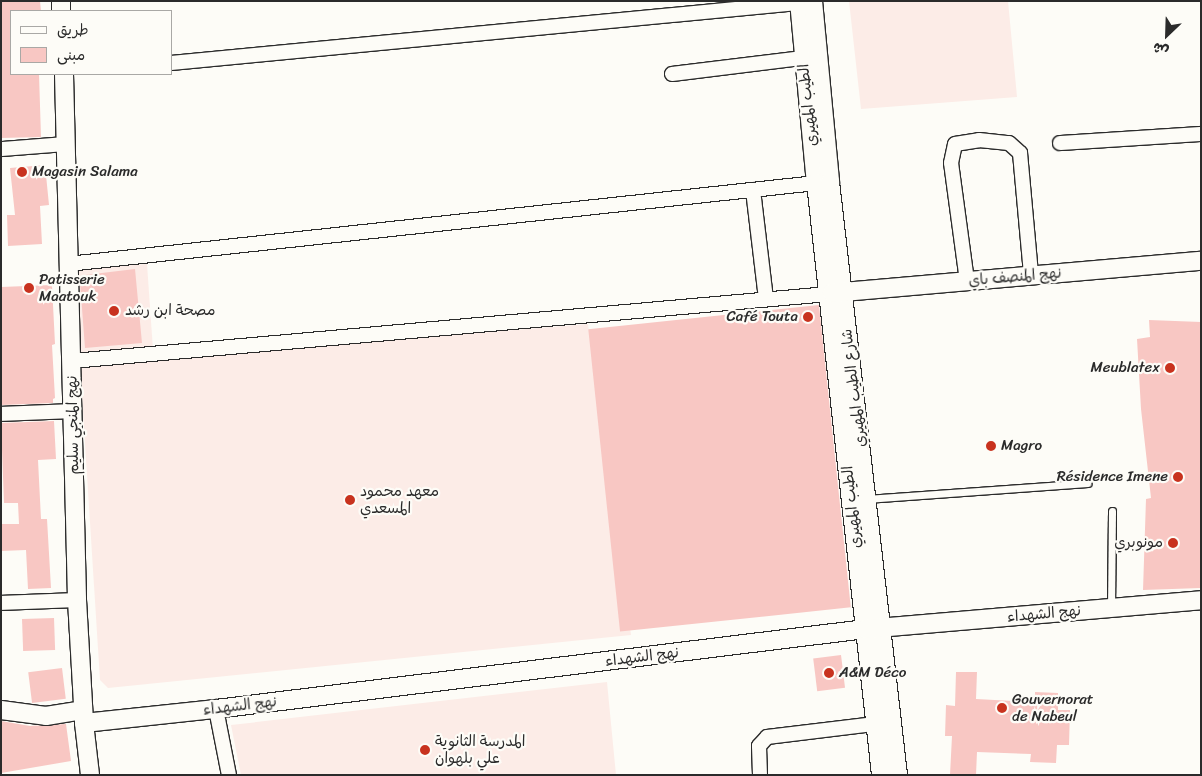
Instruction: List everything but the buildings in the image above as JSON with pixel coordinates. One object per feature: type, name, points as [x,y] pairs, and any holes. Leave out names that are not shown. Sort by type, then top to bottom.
[{"type":"street","name":"الطيب المهيري","points":[[806,2],[804,58],[823,182]]},
{"type":"street","points":[[172,63],[806,2]]},
{"type":"street","name":"شارع الطيب المهيري","points":[[806,2],[823,182],[836,293],[866,499],[873,629],[898,775]]},
{"type":"street","points":[[672,74],[804,58]]},
{"type":"street","name":"نهج المنجي سليم","points":[[64,75],[77,600],[84,717],[90,775]]},
{"type":"street","points":[[1060,143],[1201,134]]},
{"type":"street","points":[[967,281],[951,164],[955,144],[979,140],[1009,143],[1020,153],[1031,275]]},
{"type":"street","points":[[1,149],[65,144]]},
{"type":"street","points":[[68,264],[823,182]]},
{"type":"street","points":[[753,190],[766,299]]},
{"type":"street","name":"نهج المنصف باي","points":[[836,293],[1201,261]]},
{"type":"street","name":"الطيب المهيري","points":[[836,293],[873,629],[877,772]]},
{"type":"street","points":[[72,361],[836,293]]},
{"type":"street","points":[[1,414],[73,412]]},
{"type":"street","points":[[1,603],[77,600]]},
{"type":"street","name":"نهج الشهداء","points":[[1,710],[46,716],[84,717],[216,709],[873,629],[1201,600]]},
{"type":"street","points":[[216,709],[229,775]]},
{"type":"street","points":[[760,775],[759,746],[767,737],[876,724]]},
{"type":"lane","points":[[866,499],[1087,483]]},
{"type":"lane","points":[[1111,608],[1112,511]]},
{"type":"shaded area","points":[[849,1],[1008,1],[1017,97],[861,109]]},
{"type":"shaded area","name":"مصحة ابن رشد","points":[[147,264],[153,353],[80,358],[74,269]]},
{"type":"shaded area","name":"معهد محمود المسعدي","points":[[588,324],[631,635],[108,688],[100,680],[80,365]]},
{"type":"shaded area","name":"المدرسة الثانوية علي بلهوان","points":[[607,682],[616,775],[241,775],[231,725]]},
{"type":"place","name":"Magasin Salama","points":[[22,172]]},
{"type":"place","name":"Patisserie Maatouk","points":[[29,288]]},
{"type":"place","name":"مصحة ابن رشد","points":[[114,311]]},
{"type":"place","name":"Café Touta","points":[[808,317]]},
{"type":"place","name":"Meublatex","points":[[1170,368]]},
{"type":"place","name":"Magro","points":[[991,446]]},
{"type":"place","name":"Résidence Imene","points":[[1178,477]]},
{"type":"place","name":"معهد محمود المسعدي","points":[[350,500]]},
{"type":"place","name":"مونوبري","points":[[1173,543]]},
{"type":"place","name":"A&M Déco","points":[[829,673]]},
{"type":"place","name":"Gouvernorat de Nabeul","points":[[1002,708]]},
{"type":"place","name":"المدرسة الثانوية علي بلهوان","points":[[425,750]]}]
